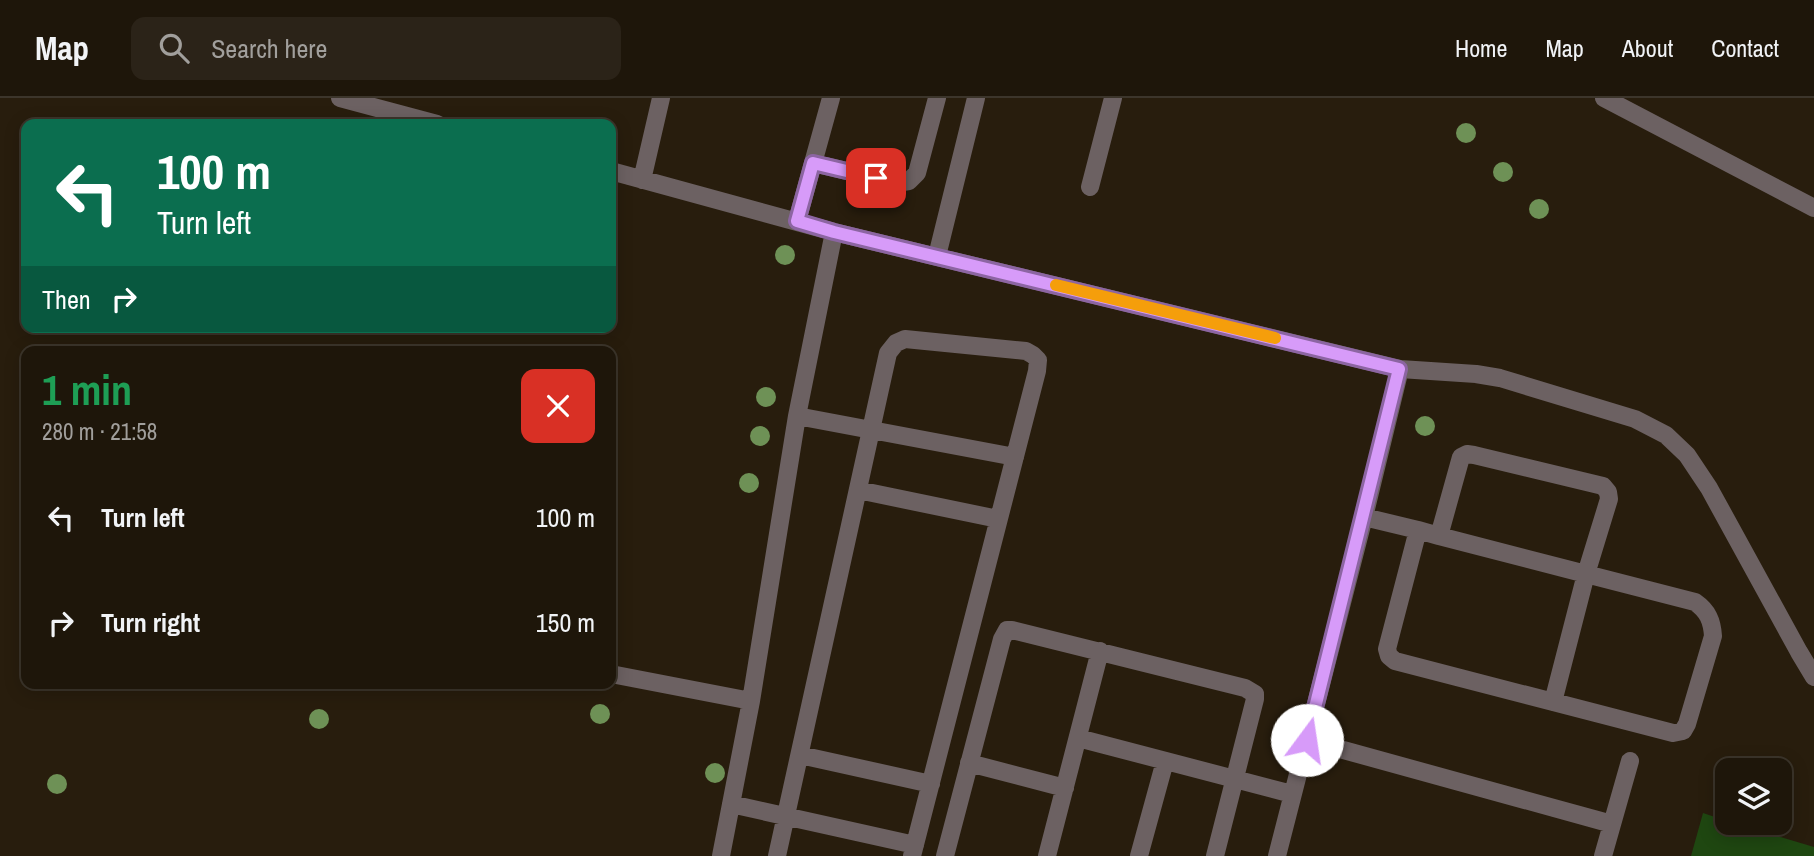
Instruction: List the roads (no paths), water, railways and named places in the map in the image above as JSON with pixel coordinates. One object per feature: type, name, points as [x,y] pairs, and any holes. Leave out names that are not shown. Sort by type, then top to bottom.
[{"type":"street","points":[[340,98],[418,119]]},
{"type":"street","points":[[642,180],[661,98]]},
{"type":"street","points":[[797,221],[831,98]]},
{"type":"street","points":[[813,163],[897,183],[909,181],[917,173],[937,98]]},
{"type":"street","points":[[937,256],[976,98]]},
{"type":"street","points":[[1090,187],[1113,98]]},
{"type":"street","points":[[1604,98],[1814,208]]},
{"type":"street","points":[[616,172],[834,232],[1399,369],[1500,378],[1635,419],[1666,435],[1687,455],[1709,488],[1814,677]]},
{"type":"street","points":[[721,856],[751,701],[797,415],[834,232]]},
{"type":"street","points":[[730,804],[786,816],[913,850],[1037,371],[1038,360],[1033,355],[1026,351],[905,339],[896,343],[888,353],[800,755],[786,816],[777,856]]},
{"type":"street","points":[[1277,856],[1399,369]]},
{"type":"street","points":[[797,415],[1015,457]]},
{"type":"street","points":[[1439,536],[1461,457],[1468,454],[1603,486],[1608,492],[1609,499],[1586,574],[1553,702]]},
{"type":"street","points":[[858,490],[998,519]]},
{"type":"street","points":[[1364,517],[1418,530],[1695,602],[1708,614],[1713,636],[1683,731],[1673,733],[1395,661],[1389,656],[1388,642],[1418,530]]},
{"type":"street","points":[[945,856],[1002,639],[1007,630],[1244,688],[1255,694],[1215,856]]},
{"type":"street","points":[[1049,856],[1100,651]]},
{"type":"street","points":[[616,675],[751,701]]},
{"type":"street","points":[[1078,738],[1292,794]]},
{"type":"street","points":[[1307,740],[1612,824]]},
{"type":"street","points":[[800,755],[930,784]]},
{"type":"street","points":[[1139,856],[1165,761]]},
{"type":"street","points":[[1603,856],[1630,761]]},
{"type":"street","points":[[969,763],[1065,788]]}]
